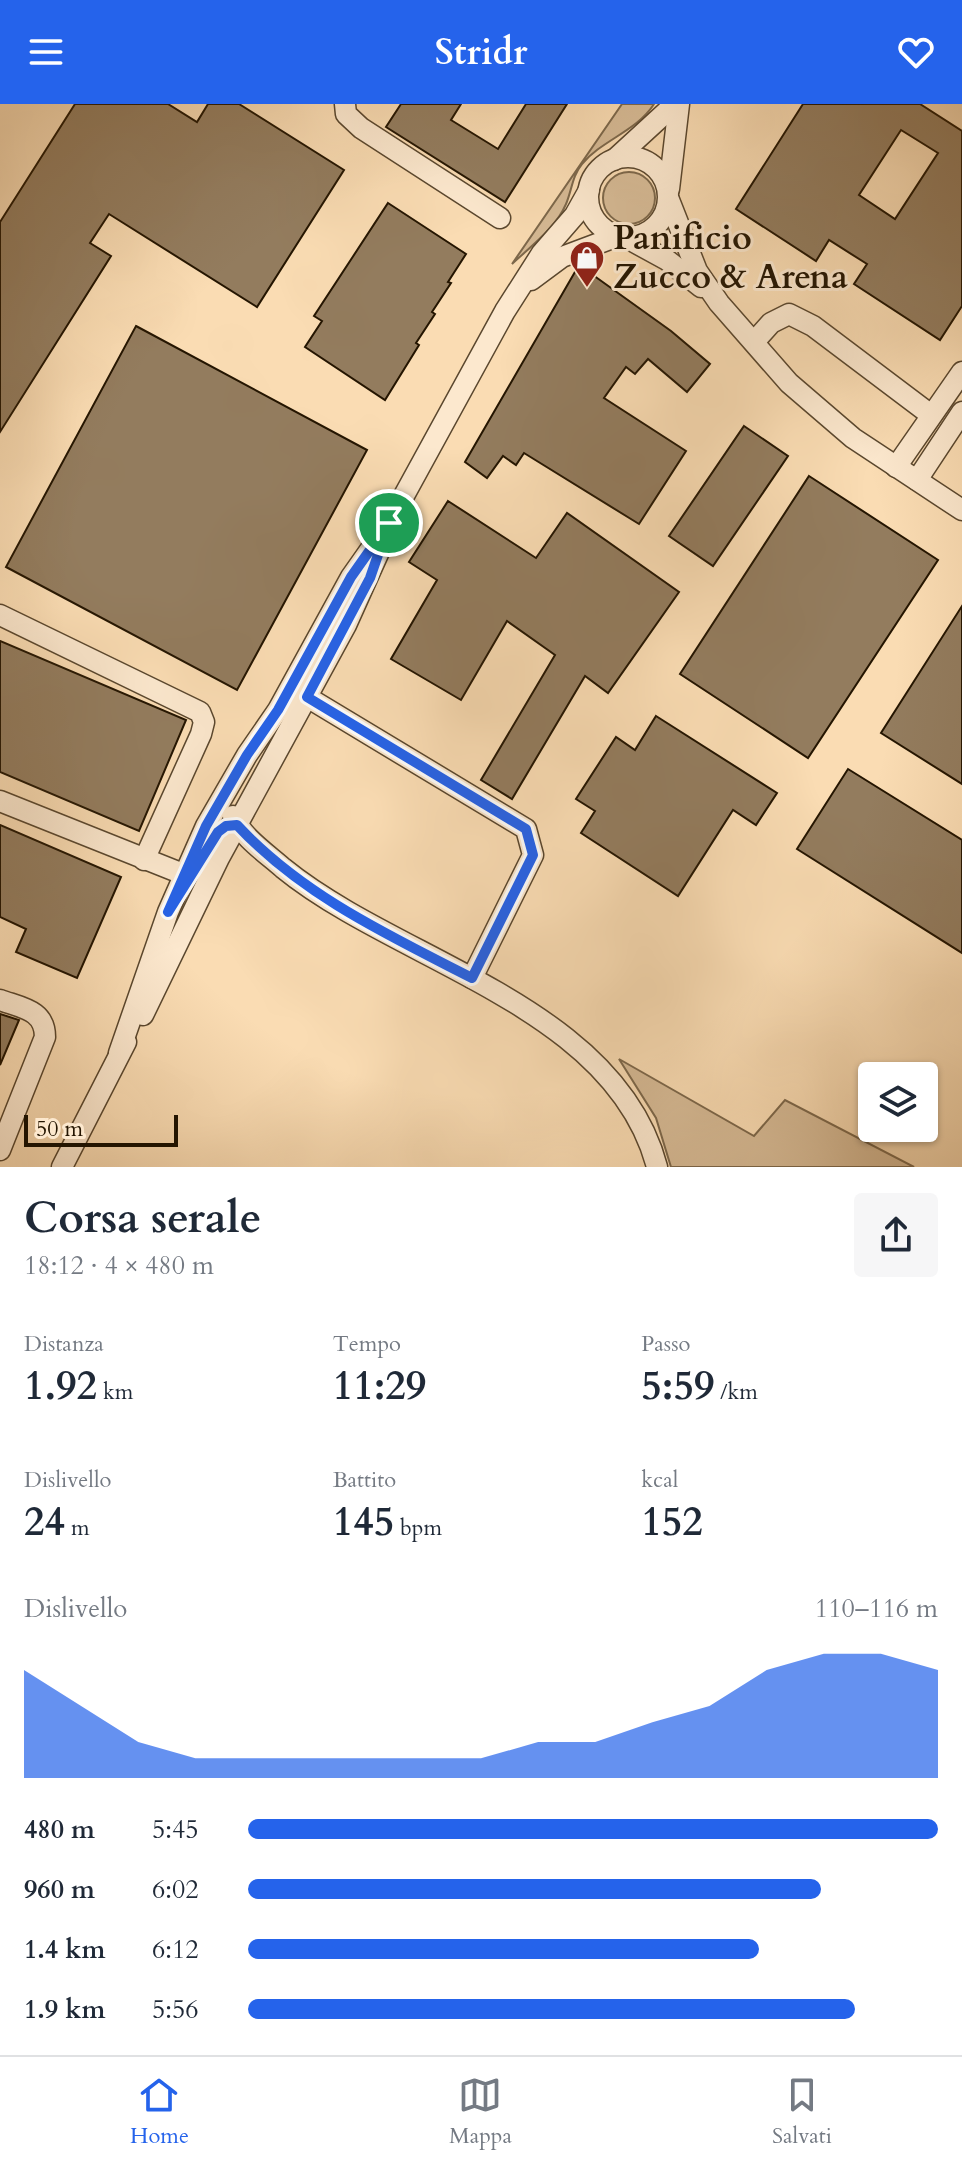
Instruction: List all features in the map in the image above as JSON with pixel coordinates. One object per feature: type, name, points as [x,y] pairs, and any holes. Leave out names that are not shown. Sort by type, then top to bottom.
[{"type":"street","points":[[345,104],[346,114],[361,128],[500,218]]},
{"type":"street","points":[[119,1053],[183,874],[227,788],[268,725],[351,577],[389,523],[505,311],[542,253],[575,215],[598,171],[677,104]]},
{"type":"street","points":[[522,288],[562,257],[622,237],[639,236],[653,229],[665,216],[677,104]]},
{"type":"street","points":[[614,160],[630,157],[647,162],[662,174],[697,271],[719,303],[789,383],[853,438],[962,510]]},
{"type":"street","points":[[589,190],[588,202],[593,217],[602,228],[667,260],[719,303]]},
{"type":"street","points":[[754,342],[771,323],[789,314],[813,326],[931,415]]},
{"type":"street","points":[[896,467],[962,372]]},
{"type":"street","points":[[917,480],[962,412]]},
{"type":"street","points":[[62,1167],[119,1053],[153,997],[200,894],[370,578],[389,523]]},
{"type":"street","points":[[0,615],[200,712],[204,722],[201,734],[144,860]]},
{"type":"street","points":[[307,697],[305,679],[317,639]]},
{"type":"street","points":[[307,697],[526,829],[533,855],[472,978]]},
{"type":"street","points":[[268,725],[260,753],[233,805],[237,825],[257,846],[326,900],[472,978],[546,1025],[596,1066],[631,1109],[657,1167]]},
{"type":"street","points":[[0,801],[183,874]]},
{"type":"street","points":[[168,912],[218,832],[226,826],[237,825]]},
{"type":"street","points":[[0,1000],[38,1014],[45,1026],[45,1037],[0,1150]]},
{"type":"shaded area","points":[[622,104],[654,104],[638,121],[582,164],[562,213],[542,237],[512,264]]},
{"type":"shaded area","points":[[629,172],[647,180],[655,198],[647,216],[629,224],[611,216],[603,198],[611,180]]},
{"type":"shaded area","points":[[619,1059],[754,1136],[785,1100],[858,1138],[858,1142],[866,1142],[914,1167],[671,1167],[656,1118]]},
{"type":"building","points":[[75,104],[168,104],[197,122],[208,104],[239,104],[344,170],[257,307],[109,214],[90,243],[111,256],[0,432],[0,222]]},
{"type":"building","points":[[401,104],[461,104],[451,120],[498,149],[526,104],[567,104],[505,202],[386,127]]},
{"type":"building","points":[[803,104],[920,104],[962,131],[962,306],[940,340],[854,284],[867,264],[829,240],[816,261],[736,209]],"holes":[[[901,130],[938,153],[895,219],[859,195]]]},
{"type":"building","points":[[388,203],[466,254],[432,312],[435,314],[416,343],[419,345],[385,400],[305,347],[322,321],[314,316]]},
{"type":"building","points":[[579,265],[671,331],[710,364],[687,392],[648,359],[635,374],[626,367],[604,398],[686,451],[639,524],[524,453],[516,465],[503,456],[487,478],[465,462]]},
{"type":"building","points":[[136,326],[367,450],[237,690],[6,567]]},
{"type":"building","points":[[744,426],[788,456],[713,566],[669,536]]},
{"type":"building","points":[[809,476],[938,560],[808,758],[680,674]]},
{"type":"building","points":[[448,501],[536,558],[567,513],[679,592],[608,693],[585,676],[512,799],[481,780],[555,655],[507,621],[461,700],[391,659],[437,580],[409,562]]},
{"type":"building","points":[[962,606],[962,784],[881,733]]},
{"type":"building","points":[[0,641],[186,720],[139,831],[0,772]]},
{"type":"building","points":[[656,716],[777,793],[756,825],[733,810],[678,896],[581,833],[595,811],[576,799],[616,737],[635,750]]},
{"type":"building","points":[[848,769],[962,840],[962,953],[797,849]]},
{"type":"building","points":[[0,825],[121,877],[77,978],[16,952],[26,929],[0,917]]},
{"type":"building","points":[[0,1014],[19,1020],[0,1065]]},
{"type":"place","name":"Panificio Zucco & Arena","points":[[587,289]]},
{"type":"route","points":[[389,523],[370,578],[307,697],[526,829],[533,855],[472,978],[326,900],[257,846],[237,825],[226,826],[218,832],[168,912],[206,826],[247,755],[278,710],[351,577],[389,523]]}]
